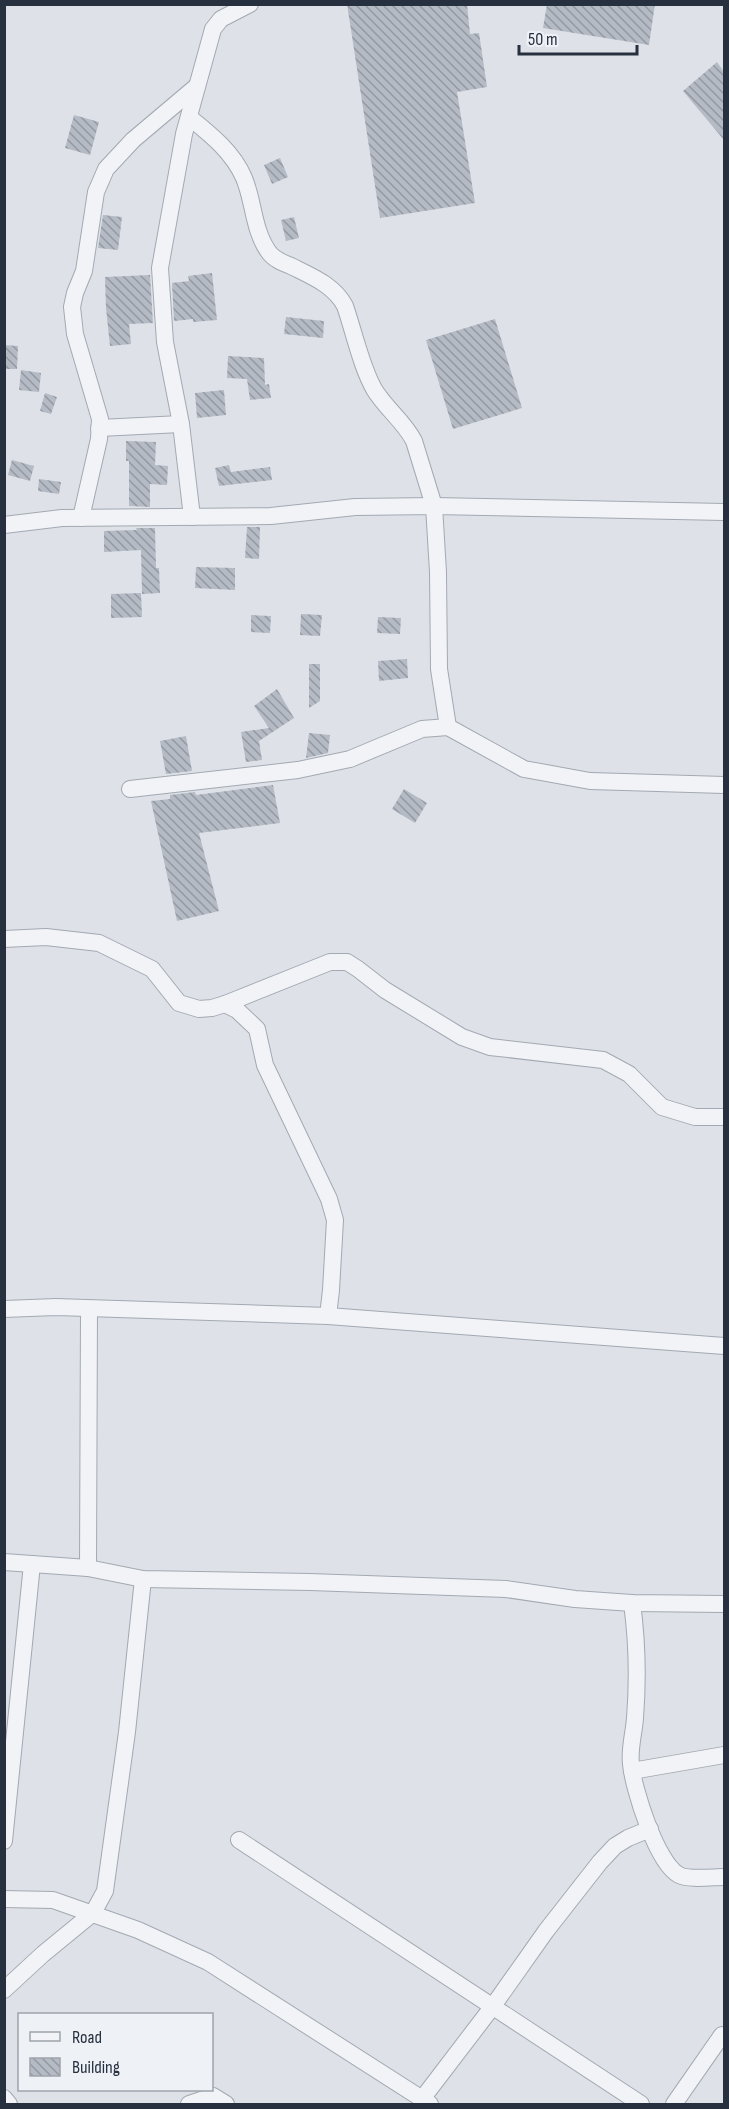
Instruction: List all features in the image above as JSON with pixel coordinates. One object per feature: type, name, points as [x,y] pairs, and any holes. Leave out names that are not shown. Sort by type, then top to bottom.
[{"type":"street","points":[[192,517],[181,424],[165,342],[160,268],[184,134],[213,29],[220,19],[250,4]]},
{"type":"street","points":[[81,518],[99,440],[100,419],[97,402],[75,334],[72,308],[84,271],[96,192],[106,169],[133,140],[197,86]]},
{"type":"street","points":[[189,117],[214,138],[236,162],[244,179],[257,230],[269,253],[280,261],[318,279],[340,296],[370,382],[409,431],[414,441],[434,506],[438,572],[439,669],[448,727]]},
{"type":"street","points":[[99,428],[181,424]]},
{"type":"street","points":[[4,525],[81,518],[271,516],[355,507],[434,506],[724,512]]},
{"type":"street","points":[[130,789],[298,770],[350,759],[422,729],[448,727],[524,769],[590,781],[724,785]]},
{"type":"street","points":[[4,939],[46,937],[99,943],[152,969],[180,1003],[199,1009],[225,1004],[330,962],[347,962],[420,1013],[462,1037],[490,1047],[603,1060],[629,1074],[662,1107],[695,1117],[724,1117]]},
{"type":"street","points":[[225,1004],[237,1010],[257,1029],[265,1065],[329,1199],[335,1220],[332,1290],[328,1316]]},
{"type":"street","points":[[4,1309],[89,1309],[328,1316],[724,1346]]},
{"type":"street","points":[[88,1568],[89,1309]]},
{"type":"street","points":[[4,1562],[88,1568],[143,1579],[506,1589],[575,1599],[632,1603],[724,1604]]},
{"type":"street","points":[[4,1841],[32,1564]]},
{"type":"street","points":[[4,1990],[93,1913],[105,1891],[127,1732],[143,1579]]},
{"type":"street","points":[[632,1603],[636,1631],[636,1717],[630,1761],[634,1784],[657,1847],[671,1870],[681,1877],[724,1877]]},
{"type":"street","points":[[632,1771],[724,1755]]},
{"type":"street","points":[[5,1899],[53,1900],[138,1930],[208,1962],[426,2102],[546,1931],[600,1862],[615,1846],[650,1829]]},
{"type":"street","points":[[239,1840],[641,2104]]},
{"type":"street","points":[[674,2104],[722,2035]]},
{"type":"street","points":[[4,2098],[9,2104]]},
{"type":"street","points":[[189,2104],[216,2102]]},
{"type":"building","points":[[347,4],[467,4],[470,34],[479,33],[487,87],[457,92],[475,203],[380,218]]},
{"type":"building","points":[[547,4],[655,4],[649,45],[543,28]]},
{"type":"building","points":[[717,62],[724,72],[724,140],[683,91]]},
{"type":"building","points":[[74,115],[99,122],[90,155],[65,148]]},
{"type":"building","points":[[280,158],[288,177],[272,184],[264,165]]},
{"type":"building","points":[[103,215],[122,217],[118,250],[98,248]]},
{"type":"building","points":[[294,217],[299,238],[286,241],[281,220]]},
{"type":"building","points":[[212,273],[217,320],[174,321],[172,283],[189,281],[188,276]]},
{"type":"building","points":[[150,275],[153,323],[129,324],[131,344],[110,346],[105,277]]},
{"type":"building","points":[[286,317],[324,321],[323,338],[284,334]]},
{"type":"building","points":[[495,319],[522,408],[453,429],[426,340]]},
{"type":"building","points":[[4,345],[18,346],[17,369],[4,369]]},
{"type":"building","points":[[228,356],[264,358],[265,385],[269,384],[271,398],[250,400],[247,379],[227,378]]},
{"type":"building","points":[[21,370],[41,373],[39,392],[19,390]]},
{"type":"building","points":[[224,390],[226,415],[197,418],[195,393]]},
{"type":"building","points":[[45,393],[57,397],[51,414],[40,411]]},
{"type":"building","points":[[126,441],[156,442],[155,465],[168,466],[167,485],[150,484],[150,507],[129,506],[129,461],[126,461]]},
{"type":"building","points":[[12,460],[34,466],[30,481],[8,475]]},
{"type":"building","points":[[229,465],[231,472],[270,467],[272,480],[219,486],[215,468]]},
{"type":"building","points":[[39,479],[61,482],[59,494],[38,491]]},
{"type":"building","points":[[247,527],[260,527],[259,559],[245,558]]},
{"type":"building","points":[[136,528],[155,528],[156,568],[159,568],[160,593],[142,594],[141,550],[104,552],[104,531],[137,530]]},
{"type":"building","points":[[196,567],[235,568],[235,590],[195,588]]},
{"type":"building","points":[[141,593],[142,617],[111,618],[111,594]]},
{"type":"building","points":[[301,614],[322,615],[320,636],[300,635]]},
{"type":"building","points":[[251,615],[271,616],[270,633],[251,632]]},
{"type":"building","points":[[378,617],[401,618],[400,634],[377,633]]},
{"type":"building","points":[[407,659],[408,678],[379,681],[378,661]]},
{"type":"building","points":[[309,664],[320,664],[320,701],[309,708]]},
{"type":"building","points":[[277,689],[294,718],[259,741],[262,760],[246,762],[241,732],[269,728],[254,706]]},
{"type":"building","points":[[309,733],[330,735],[328,753],[306,758]]},
{"type":"building","points":[[186,736],[192,771],[166,774],[160,741]]},
{"type":"building","points":[[273,785],[280,823],[199,833],[219,911],[177,921],[151,801],[170,799],[170,795],[195,792],[196,795]]},
{"type":"building","points":[[404,789],[427,803],[415,823],[392,809]]}]
